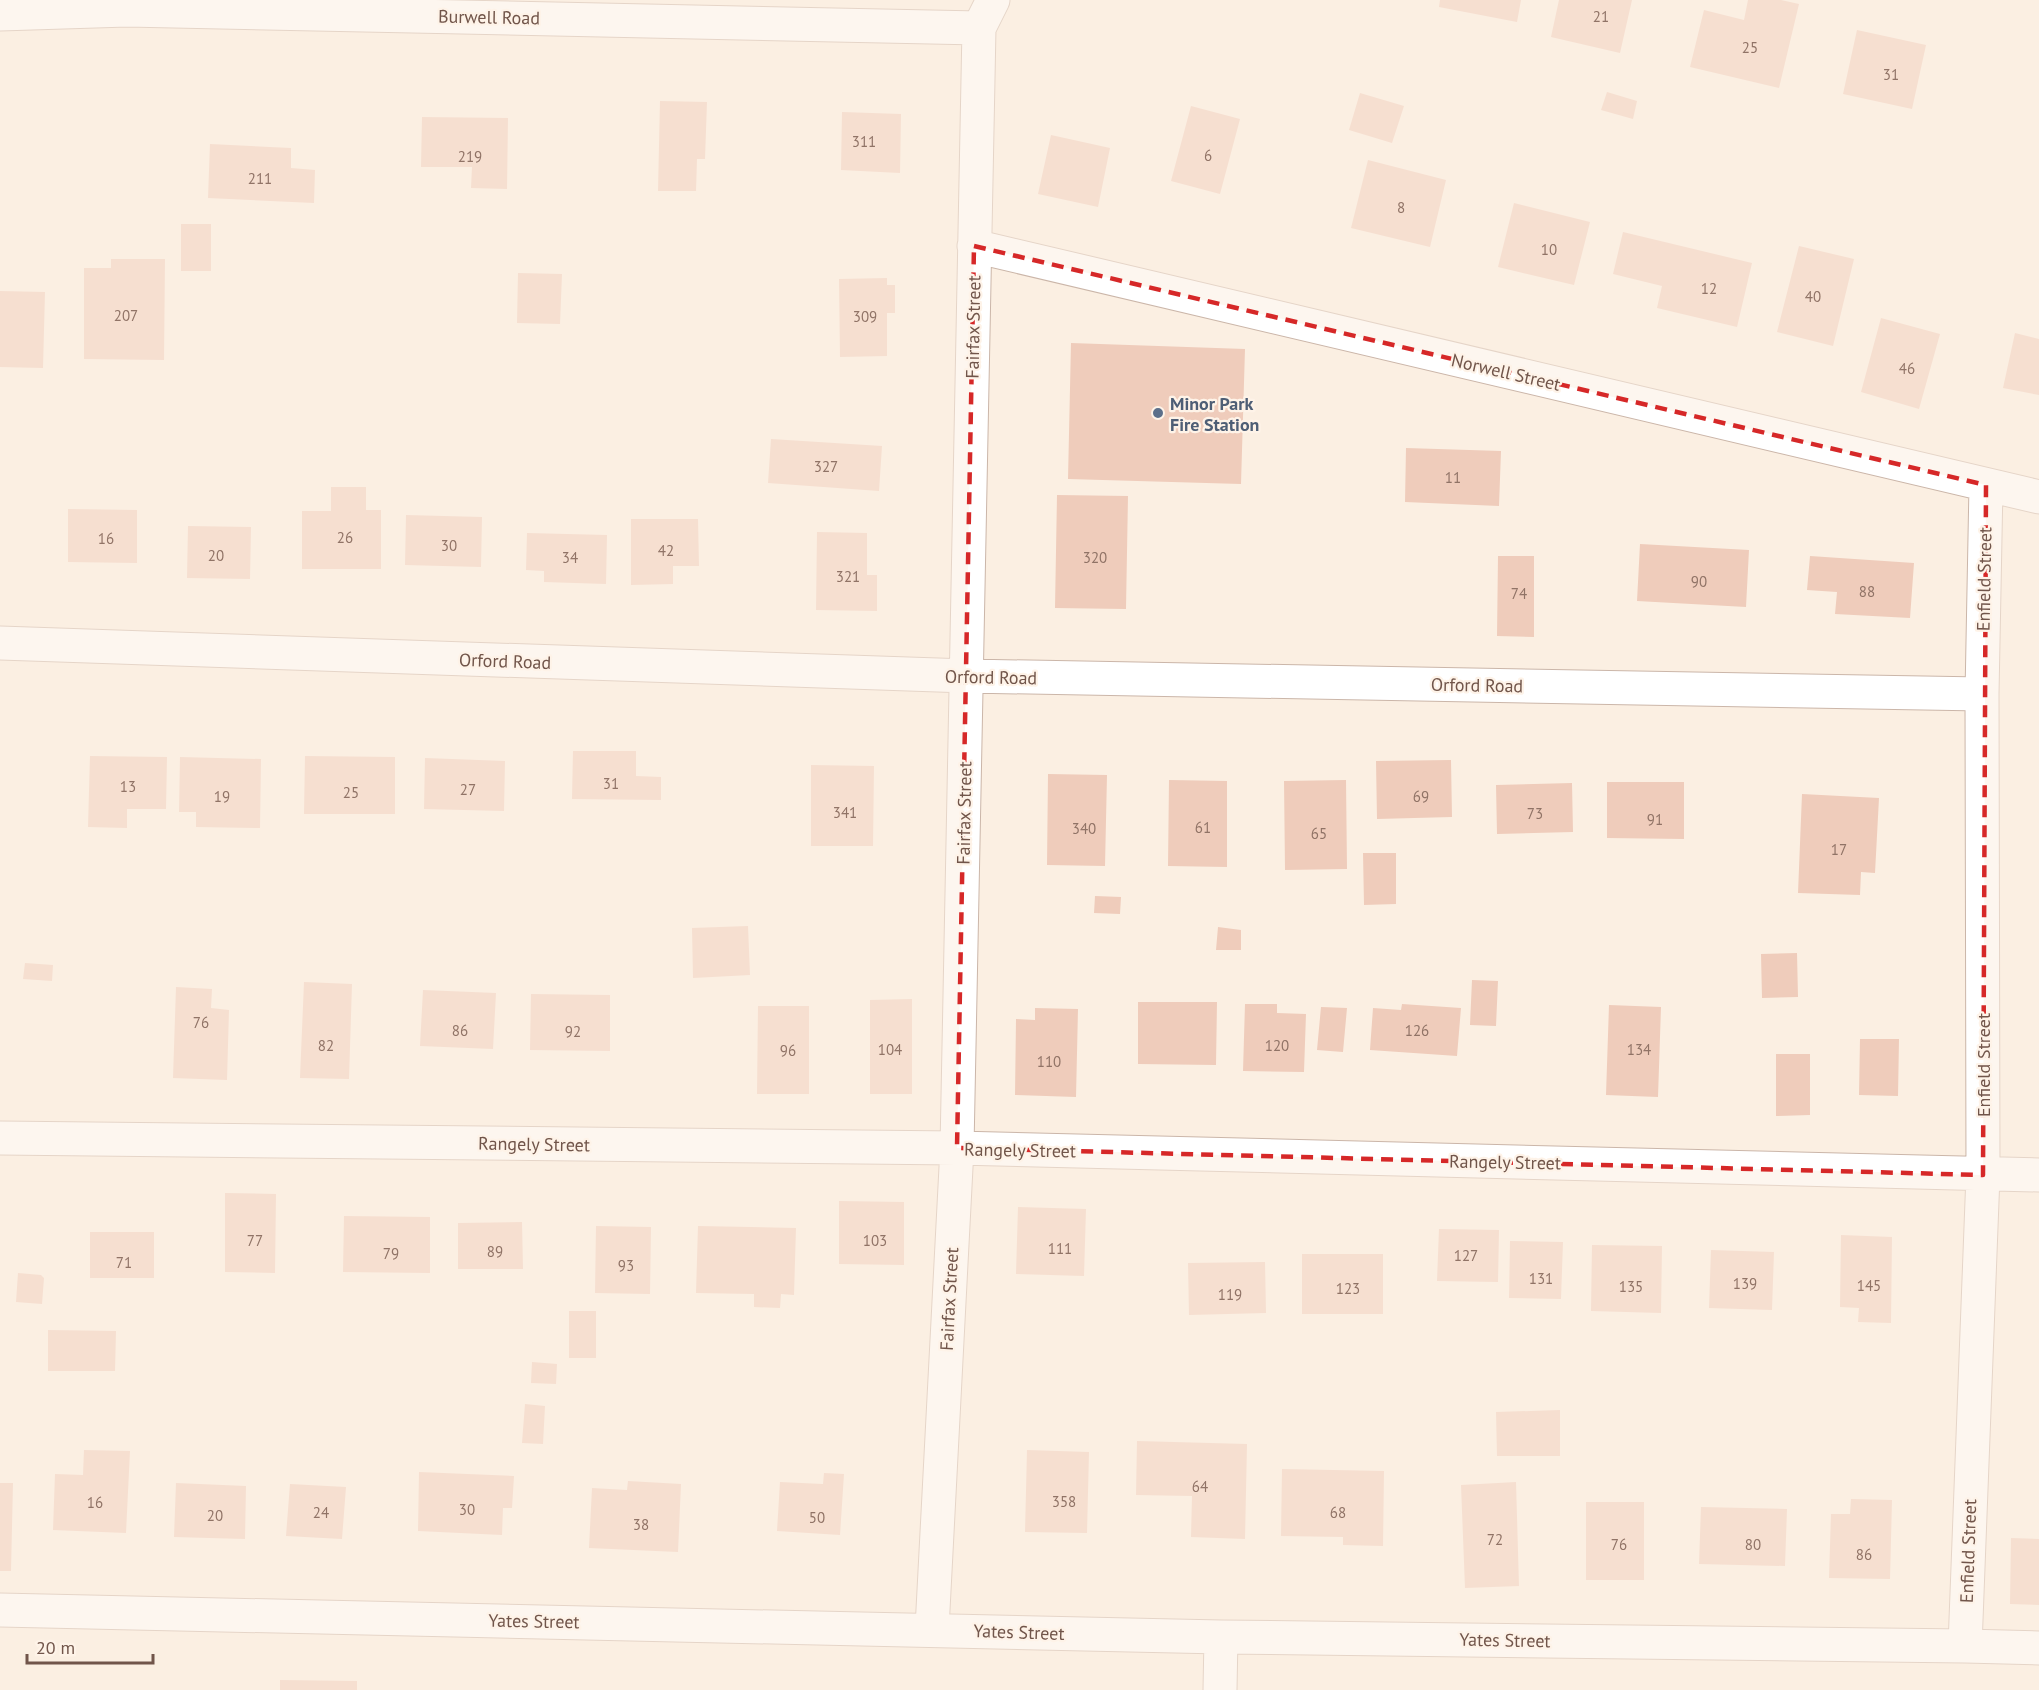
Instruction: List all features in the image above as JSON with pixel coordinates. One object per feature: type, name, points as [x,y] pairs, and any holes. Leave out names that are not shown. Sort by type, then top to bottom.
[{"type":"street","name":"Burwell Road","points":[[0,14],[127,10],[986,14]]},
{"type":"street","name":"Fairfax Street","points":[[932,1629],[957,1148],[974,246],[986,14]]},
{"type":"street","name":"Norwell Street","points":[[974,246],[2039,497]]},
{"type":"street","name":"Enfield Street","points":[[1965,1646],[1983,1174],[1982,694],[1986,485]]},
{"type":"street","name":"Orford Road","points":[[0,644],[967,676],[1982,694]]},
{"type":"street","name":"Rangely Street","points":[[0,1138],[957,1148],[2039,1175]]},
{"type":"street","name":"Yates Street","points":[[0,1610],[1221,1637],[2039,1648]]},
{"type":"street","points":[[1220,1690],[1221,1637]]},
{"type":"highlighted area","points":[[974,246],[1986,485],[1983,1175],[957,1148]]},
{"type":"building","points":[[1440,0],[1521,0],[1517,22],[1439,7]]},
{"type":"building","points":[[1559,0],[1632,0],[1620,53],[1551,37]]},
{"type":"building","points":[[1748,0],[1781,0],[1799,4],[1779,88],[1690,67],[1704,10],[1744,20]]},
{"type":"building","points":[[1857,30],[1926,45],[1912,109],[1843,94]]},
{"type":"building","points":[[1607,92],[1637,101],[1633,119],[1601,110]]},
{"type":"building","points":[[1360,93],[1404,106],[1392,143],[1349,130]]},
{"type":"building","points":[[660,101],[707,102],[705,159],[697,159],[696,191],[658,191]]},
{"type":"building","points":[[1191,106],[1240,119],[1220,194],[1171,181]]},
{"type":"building","points":[[842,112],[901,114],[900,173],[841,170]]},
{"type":"building","points":[[422,117],[508,118],[507,189],[471,188],[472,167],[421,167]]},
{"type":"building","points":[[1051,135],[1110,148],[1098,207],[1038,194]]},
{"type":"building","points":[[210,144],[291,148],[291,168],[315,170],[314,203],[208,198]]},
{"type":"building","points":[[1368,160],[1446,180],[1430,247],[1351,228]]},
{"type":"building","points":[[1514,203],[1590,222],[1574,285],[1498,267]]},
{"type":"building","points":[[181,224],[211,224],[211,271],[181,271]]},
{"type":"building","points":[[1623,232],[1752,263],[1737,327],[1657,308],[1662,286],[1613,274]]},
{"type":"building","points":[[1799,246],[1854,259],[1833,346],[1777,332]]},
{"type":"building","points":[[111,259],[165,259],[164,360],[84,359],[84,268],[111,268]]},
{"type":"building","points":[[518,273],[562,274],[560,324],[517,323]]},
{"type":"building","points":[[887,278],[887,285],[895,285],[895,313],[887,313],[887,356],[840,357],[839,279]]},
{"type":"building","points":[[0,291],[45,292],[43,368],[0,367]]},
{"type":"building","points":[[1881,318],[1940,334],[1919,409],[1861,392]]},
{"type":"building","points":[[2015,333],[2039,339],[2039,395],[2003,388]]},
{"type":"building","points":[[1071,343],[1245,349],[1241,484],[1068,479]]},
{"type":"building","points":[[771,439],[882,446],[879,491],[768,483]]},
{"type":"building","points":[[1406,448],[1501,451],[1499,506],[1405,502]]},
{"type":"building","points":[[331,487],[366,487],[366,510],[381,510],[381,569],[302,569],[302,511],[331,511]]},
{"type":"building","points":[[1057,495],[1128,496],[1126,609],[1055,608]]},
{"type":"building","points":[[68,509],[137,510],[137,563],[68,562]]},
{"type":"building","points":[[406,515],[482,517],[481,567],[405,565]]},
{"type":"building","points":[[631,519],[698,519],[699,566],[673,566],[673,584],[631,585]]},
{"type":"building","points":[[188,526],[251,527],[250,579],[187,578]]},
{"type":"building","points":[[817,532],[867,533],[867,575],[877,575],[877,611],[816,610]]},
{"type":"building","points":[[527,533],[607,535],[606,584],[544,582],[544,571],[526,570]]},
{"type":"building","points":[[1640,544],[1749,550],[1746,607],[1637,601]]},
{"type":"building","points":[[1498,556],[1534,556],[1534,637],[1497,636]]},
{"type":"building","points":[[1810,556],[1914,563],[1910,618],[1835,614],[1837,592],[1807,590]]},
{"type":"building","points":[[573,751],[636,751],[636,776],[661,777],[661,800],[572,799]]},
{"type":"building","points":[[90,756],[167,757],[166,809],[127,809],[127,828],[88,827]]},
{"type":"building","points":[[305,756],[395,757],[395,814],[304,814]]},
{"type":"building","points":[[180,757],[261,759],[260,828],[196,827],[196,812],[179,812]]},
{"type":"building","points":[[425,758],[505,761],[504,811],[424,809]]},
{"type":"building","points":[[1451,760],[1452,817],[1377,819],[1376,761]]},
{"type":"building","points":[[811,765],[874,766],[873,846],[811,846]]},
{"type":"building","points":[[1048,774],[1107,775],[1105,866],[1047,865]]},
{"type":"building","points":[[1169,780],[1227,781],[1227,867],[1168,866]]},
{"type":"building","points":[[1346,780],[1347,869],[1285,870],[1284,781]]},
{"type":"building","points":[[1607,782],[1684,782],[1684,839],[1607,838]]},
{"type":"building","points":[[1572,783],[1573,832],[1497,834],[1496,785]]},
{"type":"building","points":[[1802,794],[1879,798],[1875,873],[1861,872],[1860,895],[1798,893]]},
{"type":"building","points":[[1363,853],[1396,853],[1396,904],[1364,905]]},
{"type":"building","points":[[1095,896],[1121,897],[1120,914],[1094,913]]},
{"type":"building","points":[[748,926],[750,975],[693,978],[692,928]]},
{"type":"building","points":[[1218,927],[1241,930],[1241,950],[1216,950]]},
{"type":"building","points":[[1797,953],[1798,997],[1762,998],[1761,954]]},
{"type":"building","points":[[25,963],[53,965],[52,981],[23,979]]},
{"type":"building","points":[[1472,980],[1498,981],[1496,1026],[1470,1025]]},
{"type":"building","points":[[304,982],[352,984],[349,1079],[300,1078]]},
{"type":"building","points":[[176,987],[212,989],[211,1008],[229,1010],[227,1080],[173,1078]]},
{"type":"building","points":[[423,990],[496,993],[493,1049],[420,1046]]},
{"type":"building","points":[[531,994],[610,995],[610,1051],[530,1050]]},
{"type":"building","points":[[912,999],[912,1094],[870,1094],[870,1000]]},
{"type":"building","points":[[1138,1002],[1217,1002],[1216,1065],[1138,1064]]},
{"type":"building","points":[[1245,1004],[1277,1004],[1277,1013],[1306,1014],[1304,1072],[1243,1071]]},
{"type":"building","points":[[1402,1004],[1461,1008],[1457,1056],[1370,1050],[1373,1008],[1401,1010]]},
{"type":"building","points":[[1609,1005],[1661,1007],[1658,1097],[1606,1095]]},
{"type":"building","points":[[758,1006],[809,1006],[809,1094],[757,1094]]},
{"type":"building","points":[[1321,1007],[1347,1008],[1343,1052],[1317,1050]]},
{"type":"building","points":[[1035,1008],[1078,1009],[1076,1097],[1015,1095],[1016,1019],[1035,1020]]},
{"type":"building","points":[[1860,1039],[1899,1039],[1898,1096],[1859,1095]]},
{"type":"building","points":[[1776,1054],[1810,1054],[1810,1115],[1776,1116]]},
{"type":"building","points":[[225,1193],[276,1194],[275,1273],[225,1272]]},
{"type":"building","points":[[839,1201],[904,1202],[904,1265],[839,1264]]},
{"type":"building","points":[[1018,1207],[1086,1209],[1084,1276],[1016,1274]]},
{"type":"building","points":[[344,1216],[430,1217],[430,1273],[343,1272]]},
{"type":"building","points":[[522,1222],[523,1269],[458,1269],[458,1223]]},
{"type":"building","points":[[596,1226],[651,1227],[650,1294],[595,1293]]},
{"type":"building","points":[[698,1226],[796,1228],[794,1295],[781,1294],[780,1308],[754,1307],[754,1294],[696,1293]]},
{"type":"building","points":[[1439,1229],[1499,1230],[1498,1282],[1437,1281]]},
{"type":"building","points":[[90,1232],[154,1232],[154,1278],[90,1278]]},
{"type":"building","points":[[1841,1235],[1892,1237],[1891,1323],[1858,1322],[1859,1308],[1840,1307]]},
{"type":"building","points":[[1510,1241],[1563,1242],[1561,1299],[1509,1298]]},
{"type":"building","points":[[1592,1245],[1662,1246],[1661,1313],[1591,1311]]},
{"type":"building","points":[[1711,1250],[1774,1252],[1772,1310],[1709,1308]]},
{"type":"building","points":[[1302,1254],[1383,1254],[1383,1314],[1302,1314]]},
{"type":"building","points":[[1265,1262],[1266,1313],[1189,1315],[1188,1263]]},
{"type":"building","points":[[18,1273],[41,1275],[44,1278],[42,1304],[16,1302]]},
{"type":"building","points":[[569,1311],[596,1311],[596,1358],[569,1358]]},
{"type":"building","points":[[48,1330],[116,1331],[115,1371],[48,1371]]},
{"type":"building","points":[[532,1362],[557,1364],[556,1384],[531,1383]]},
{"type":"building","points":[[525,1404],[545,1406],[543,1444],[522,1443]]},
{"type":"building","points":[[1560,1410],[1560,1456],[1497,1456],[1496,1412]]},
{"type":"building","points":[[1137,1441],[1247,1444],[1245,1539],[1191,1537],[1192,1496],[1136,1495]]},
{"type":"building","points":[[84,1450],[130,1451],[126,1533],[53,1530],[55,1474],[83,1475]]},
{"type":"building","points":[[1027,1450],[1089,1452],[1087,1533],[1025,1532]]},
{"type":"building","points":[[1282,1469],[1384,1471],[1383,1546],[1343,1545],[1343,1537],[1281,1536]]},
{"type":"building","points":[[419,1472],[514,1476],[512,1508],[503,1508],[502,1535],[418,1531]]},
{"type":"building","points":[[824,1473],[844,1474],[840,1535],[777,1531],[780,1482],[823,1484]]},
{"type":"building","points":[[628,1481],[681,1484],[678,1552],[589,1548],[592,1488],[627,1490]]},
{"type":"building","points":[[1516,1482],[1519,1586],[1465,1588],[1461,1485]]},
{"type":"building","points":[[0,1483],[13,1483],[11,1571],[0,1571]]},
{"type":"building","points":[[176,1483],[246,1486],[245,1539],[174,1537]]},
{"type":"building","points":[[290,1484],[346,1487],[342,1539],[286,1536]]},
{"type":"building","points":[[1851,1499],[1892,1500],[1890,1579],[1829,1578],[1831,1514],[1850,1514]]},
{"type":"building","points":[[1586,1502],[1644,1502],[1644,1580],[1586,1580]]},
{"type":"building","points":[[1701,1507],[1787,1509],[1785,1566],[1699,1564]]},
{"type":"building","points":[[2011,1538],[2039,1539],[2039,1605],[2010,1604]]},
{"type":"building","points":[[280,1680],[357,1681],[357,1690],[280,1690]]},
{"type":"place","name":"Minor Park Fire Station","points":[[1158,413]]}]
